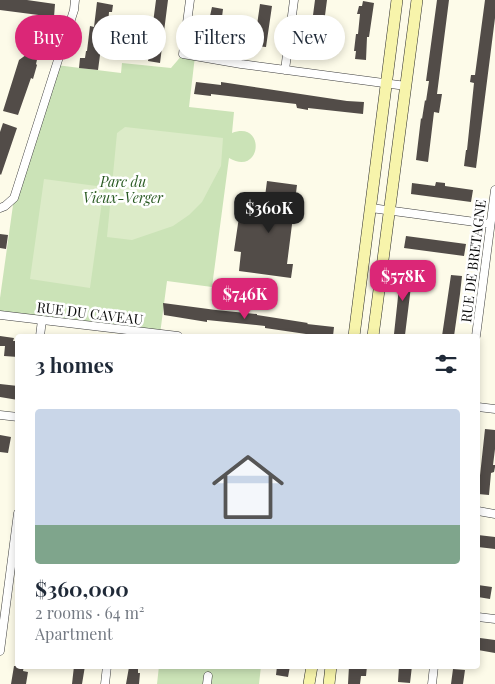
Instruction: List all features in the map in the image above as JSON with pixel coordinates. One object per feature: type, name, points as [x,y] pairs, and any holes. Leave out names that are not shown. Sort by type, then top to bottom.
[{"type":"main road","points":[[354,334],[397,0]]},
{"type":"main road","points":[[373,334],[417,0]]},
{"type":"main road","points":[[309,684],[312,669]]},
{"type":"main road","points":[[329,684],[331,669]]},
{"type":"street","points":[[0,208],[14,198],[74,10],[75,0]]},
{"type":"street","points":[[190,0],[183,54],[406,86]]},
{"type":"street","points":[[285,70],[294,0]]},
{"type":"street","name":"RUE DE BRETAGNE","points":[[476,334],[495,190]]},
{"type":"street","points":[[371,208],[490,224]]},
{"type":"street","name":"RUE DU CAVEAU","points":[[0,315],[150,334]]},
{"type":"street","points":[[40,334],[42,320]]},
{"type":"street","points":[[480,407],[495,409]]},
{"type":"street","points":[[0,415],[15,417]]},
{"type":"street","points":[[480,511],[495,514]]},
{"type":"street","points":[[0,651],[15,536]]},
{"type":"street","points":[[480,617],[495,619]]},
{"type":"street","points":[[105,684],[108,669]]},
{"type":"street","points":[[432,684],[434,669]]},
{"type":"green space","name":"Parc du Vieux-Verger","points":[[178,60],[195,60],[189,107],[234,112],[232,133],[243,131],[251,134],[255,140],[256,148],[248,160],[240,162],[229,158],[212,287],[167,281],[160,334],[0,315],[0,298],[14,198],[56,65],[121,73],[122,63],[171,68]]},
{"type":"green space","points":[[125,127],[223,138],[221,166],[202,202],[189,215],[173,226],[132,240],[107,237],[117,133]]},
{"type":"green space","points":[[44,179],[104,187],[90,288],[30,279]]},
{"type":"green space","points":[[159,669],[261,669],[259,684],[157,684]]},
{"type":"building","points":[[0,0],[27,0],[55,4],[54,15],[0,10]]},
{"type":"building","points":[[156,0],[168,0],[166,16],[154,15]]},
{"type":"building","points":[[315,0],[327,0],[325,15],[313,15]]},
{"type":"building","points":[[437,0],[449,0],[437,94],[442,94],[439,113],[434,112],[428,162],[416,160],[421,118],[429,81],[426,81]]},
{"type":"building","points":[[485,0],[495,0],[495,18],[476,168],[464,166],[474,83],[470,82],[471,75],[475,75]]},
{"type":"building","points":[[363,1],[374,3],[369,37],[367,37],[366,60],[355,59],[356,51],[354,51],[360,14],[357,14],[359,6],[362,6]]},
{"type":"building","points":[[97,2],[113,5],[112,12],[109,12],[109,15],[95,15]]},
{"type":"building","points":[[260,4],[272,6],[266,47],[264,47],[264,15],[258,15]]},
{"type":"building","points":[[212,7],[223,9],[222,15],[210,15]]},
{"type":"building","points":[[90,26],[92,26],[92,60],[99,60],[98,70],[79,68],[80,60],[85,58],[87,51]]},
{"type":"building","points":[[19,60],[37,60],[33,79],[31,78],[18,115],[3,111]]},
{"type":"building","points":[[148,60],[160,60],[160,63]]},
{"type":"building","points":[[196,82],[221,85],[221,82],[364,102],[363,114],[308,108],[308,110],[297,108],[296,104],[211,94],[211,96],[194,94]]},
{"type":"building","points":[[3,123],[17,128],[1,175],[0,132]]},
{"type":"building","points":[[267,181],[297,185],[287,264],[293,264],[291,278],[239,271],[241,252],[234,251],[239,217],[262,220]]},
{"type":"building","points":[[436,182],[445,183],[445,186],[473,190],[471,202],[411,194],[412,183],[435,186]]},
{"type":"building","points":[[0,234],[8,235],[6,249],[0,248]]},
{"type":"building","points":[[406,236],[466,244],[464,256],[404,248]]},
{"type":"building","points":[[401,269],[413,270],[405,334],[394,334]]},
{"type":"building","points":[[451,275],[462,276],[454,334],[442,334]]},
{"type":"building","points":[[163,303],[257,314],[307,324],[334,327],[333,334],[306,334],[265,328],[265,326],[207,320],[207,322],[164,315]]},
{"type":"building","points":[[0,336],[14,338],[15,357],[4,356],[5,346],[0,346]]},
{"type":"building","points":[[0,384],[15,386],[15,400],[0,397]]},
{"type":"building","points":[[485,429],[495,430],[493,465],[495,467],[494,472],[491,473],[489,495],[480,494]]},
{"type":"building","points":[[0,435],[11,437],[8,453],[0,452]]},
{"type":"building","points":[[480,535],[495,537],[495,549],[480,547]]},
{"type":"building","points":[[480,585],[492,587],[490,599],[480,597]]},
{"type":"building","points":[[480,638],[495,640],[495,653],[480,650]]},
{"type":"building","points":[[14,666],[15,669],[23,669],[23,671],[28,672],[26,684],[11,684]]},
{"type":"building","points":[[74,669],[84,669],[82,684],[72,684]]},
{"type":"building","points":[[129,669],[138,669],[138,673],[140,673],[139,684],[126,684]]},
{"type":"building","points":[[277,669],[289,669],[288,677],[276,675]]},
{"type":"building","points":[[349,669],[367,669],[366,676],[361,676],[360,684],[348,684]]},
{"type":"building","points":[[399,669],[412,669],[410,683],[398,682]]},
{"type":"building","points":[[453,669],[465,670],[463,684],[451,684]]}]
